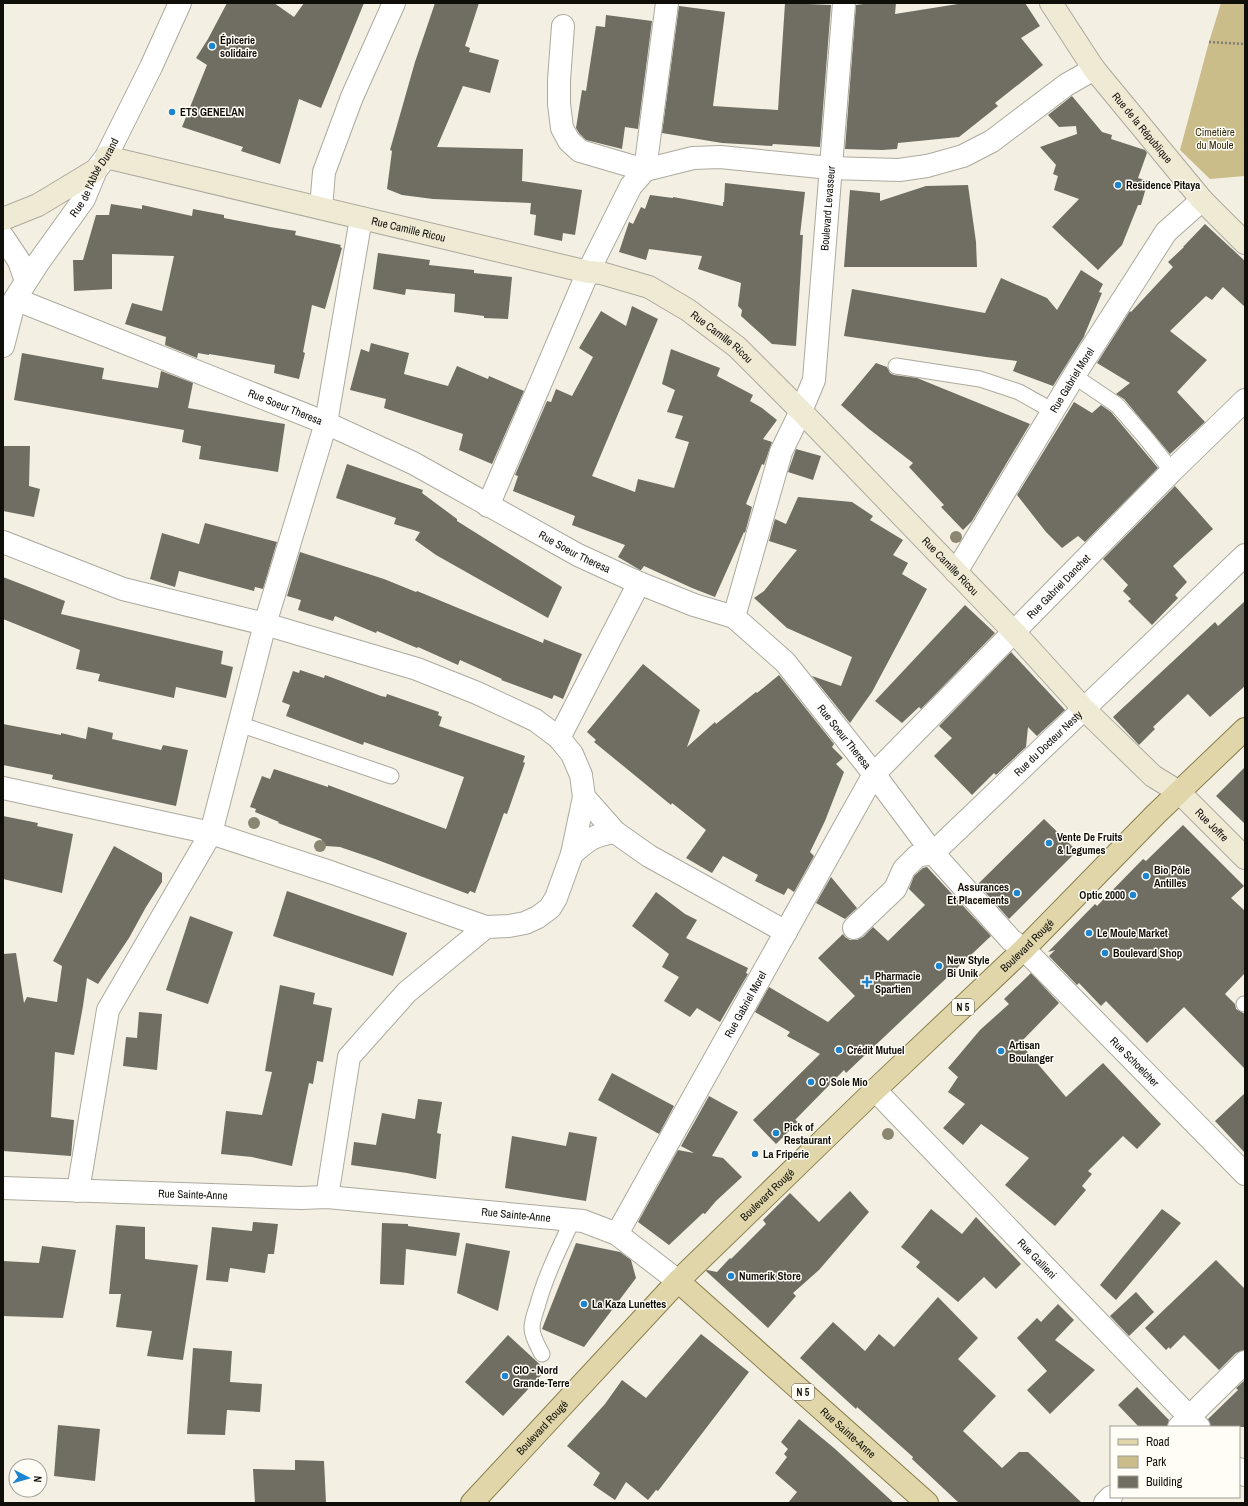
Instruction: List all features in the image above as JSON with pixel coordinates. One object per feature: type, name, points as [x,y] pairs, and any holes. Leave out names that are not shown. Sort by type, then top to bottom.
[{"type":"main road","name":"Boulevard Rougé","points":[[472,1503],[678,1280],[1024,949],[1044,927],[1179,792],[1245,729]]},
{"type":"main road","name":"Rue Sainte-Anne","points":[[678,1280],[927,1503]]},
{"type":"street","name":"Rue de l'Abbé Durand","points":[[3,346],[21,290],[84,199],[151,67],[180,3]]},
{"type":"street","points":[[320,208],[324,172],[352,97],[394,3]]},
{"type":"street","points":[[488,506],[588,272],[631,186],[645,170],[667,3]]},
{"type":"street","name":"Boulevard Levasseur","points":[[734,617],[781,452],[814,380],[844,3]]},
{"type":"street","name":"Rue de la République","points":[[1051,3],[1094,69],[1202,200],[1245,243]]},
{"type":"street","points":[[563,26],[559,80],[559,104],[562,128],[569,141],[580,152],[645,170],[693,158],[720,157],[830,168],[899,170],[927,166],[963,156],[992,141],[1066,85],[1094,69]]},
{"type":"street","name":"Rue Camille Ricou","points":[[101,164],[320,208],[588,272],[601,273],[649,287],[688,310],[737,347],[801,411],[1014,632],[1083,708],[1153,776],[1179,792]]},
{"type":"street","points":[[3,219],[38,205],[101,164]]},
{"type":"street","name":"Rue Gabriel Morel","points":[[956,572],[1074,376],[1166,232],[1202,200]]},
{"type":"street","points":[[78,1191],[108,1010],[211,833],[265,624],[326,423],[361,218]]},
{"type":"street","points":[[3,237],[19,261],[21,290]]},
{"type":"street","name":"Rue Soeur Theresa","points":[[21,290],[326,423],[413,463],[578,555],[639,583],[694,604],[734,617],[785,662],[874,774],[933,853],[1011,940],[1024,949]]},
{"type":"street","name":"Rue Gabriel Danchet","points":[[874,774],[1172,471],[1245,400]]},
{"type":"street","points":[[3,542],[123,589],[265,624],[417,669],[477,693],[535,720],[559,738],[572,754],[581,775],[584,797],[572,854],[556,898],[550,908],[538,917],[525,923],[509,926],[486,927],[333,873],[211,833],[3,788]]},
{"type":"street","name":"Rue du Docteur Nesty","points":[[854,928],[896,889],[904,869],[917,856],[933,853],[1083,708],[1245,555]]},
{"type":"street","points":[[559,738],[639,583]]},
{"type":"street","name":"Rue Gabriel Morel","points":[[617,1234],[874,774]]},
{"type":"street","name":"Rue Joffre","points":[[1179,792],[1245,858]]},
{"type":"street","points":[[584,797],[615,832],[649,856],[786,932]]},
{"type":"street","points":[[572,854],[586,841],[600,834],[615,832]]},
{"type":"street","points":[[327,1197],[349,1057],[407,992],[486,927]]},
{"type":"street","name":"Rue Schoelcher","points":[[1024,949],[1245,1174]]},
{"type":"street","name":"Rue Gallieni","points":[[875,1090],[1189,1424]]},
{"type":"street","name":"Rue Sainte-Anne","points":[[3,1188],[293,1198],[327,1197],[584,1221],[617,1234],[678,1280]]},
{"type":"street","points":[[1189,1424],[1245,1362]]},
{"type":"lane","points":[[896,366],[980,379],[1019,392],[1053,411]]},
{"type":"lane","points":[[1074,376],[1117,405],[1172,471]]},
{"type":"lane","points":[[239,724],[392,776]]},
{"type":"lane","points":[[542,1354],[536,1343],[532,1328],[535,1314],[552,1265],[572,1221]]},
{"type":"path","points":[[1209,42],[1245,44]]},
{"type":"green space","name":"Cimetière du Moule","points":[[1221,3],[1245,3],[1245,176],[1210,179],[1180,150]]},
{"type":"building","points":[[227,3],[274,3],[294,17],[304,3],[364,3],[321,108],[299,99],[280,164],[241,151],[243,147],[182,127],[207,65],[196,58]]},
{"type":"building","points":[[435,3],[479,3],[465,46],[470,48],[469,52],[499,60],[490,93],[463,86],[437,147],[523,149],[522,181],[582,190],[575,235],[563,233],[562,241],[534,235],[536,215],[530,214],[531,203],[433,199],[402,195],[387,189],[392,151],[390,150],[415,62]]},
{"type":"building","points":[[785,3],[831,5],[820,147],[722,143],[662,133],[679,6],[725,12],[713,106],[778,110]]},
{"type":"building","points":[[863,3],[896,3],[895,14],[964,3],[1025,3],[1040,26],[1021,38],[1043,65],[995,103],[998,106],[959,137],[898,143],[897,149],[845,149],[856,5]]},
{"type":"building","points":[[606,15],[652,21],[638,129],[625,127],[622,149],[586,140],[576,128],[582,90],[586,91],[596,26],[605,27]]},
{"type":"building","points":[[1072,96],[1102,132],[1112,135],[1111,139],[1145,150],[1147,153],[1138,178],[1148,181],[1141,205],[1138,205],[1122,245],[1098,270],[1052,227],[1079,199],[1054,190],[1058,176],[1053,174],[1056,165],[1040,147],[1077,134],[1076,126],[1059,127],[1048,115]]},
{"type":"building","points":[[725,183],[805,192],[800,235],[803,235],[796,346],[772,344],[741,316],[742,310],[738,306],[741,283],[698,269],[702,256],[649,249],[646,260],[619,252],[629,222],[633,224],[641,207],[645,209],[650,195],[673,197],[723,206]]},
{"type":"building","points":[[968,185],[976,242],[977,267],[844,267],[850,190],[880,193],[880,201],[926,186]]},
{"type":"building","points":[[111,204],[142,209],[142,205],[192,216],[193,209],[224,215],[224,218],[296,231],[295,235],[341,245],[340,247],[342,248],[325,309],[312,305],[303,352],[305,353],[299,379],[274,373],[275,365],[198,353],[197,358],[165,345],[166,337],[125,324],[132,303],[162,311],[174,256],[112,254],[112,289],[74,291],[73,260],[83,260],[96,215],[109,215]]},
{"type":"building","points":[[1205,224],[1245,261],[1245,307],[1223,287],[1212,300],[1206,296],[1170,331],[1207,360],[1177,392],[1205,422],[1170,454],[1124,399],[1116,394],[1130,383],[1097,363],[1130,311],[1131,312],[1173,267],[1168,262]]},
{"type":"building","points":[[378,253],[430,260],[429,265],[474,270],[474,273],[512,277],[508,319],[484,318],[484,316],[454,312],[455,294],[406,289],[405,295],[373,289]]},
{"type":"building","points":[[1081,270],[1103,284],[1099,292],[1102,293],[1084,336],[1085,335],[1053,386],[1013,371],[1017,361],[844,336],[852,289],[985,313],[1001,278],[1047,298],[1057,310]]},
{"type":"building","points":[[632,306],[658,319],[592,476],[635,492],[638,479],[674,488],[689,442],[675,438],[683,416],[667,412],[675,390],[662,384],[671,349],[720,368],[717,376],[753,395],[750,401],[777,420],[763,439],[772,442],[764,465],[762,464],[746,504],[752,507],[745,533],[744,532],[715,597],[644,566],[640,570],[618,557],[625,545],[572,525],[575,516],[513,491],[518,476],[515,475],[547,401],[551,402],[556,389],[572,396],[593,357],[579,348],[601,311],[626,326]]},
{"type":"building","points":[[371,343],[409,353],[404,374],[448,386],[457,366],[488,379],[489,376],[524,391],[492,464],[459,450],[463,434],[384,408],[386,399],[350,390],[361,349],[369,352]]},
{"type":"building","points":[[22,353],[104,368],[102,379],[158,388],[161,371],[193,383],[188,408],[285,424],[278,472],[199,459],[201,446],[182,442],[184,430],[14,400]]},
{"type":"building","points":[[876,363],[887,367],[890,373],[894,375],[917,378],[1030,424],[972,521],[963,530],[941,507],[944,505],[909,467],[913,463],[841,405]]},
{"type":"building","points":[[1074,402],[1092,413],[1101,405],[1111,412],[1158,468],[1085,542],[1078,536],[1062,548],[1046,532],[1017,495]]},
{"type":"building","points":[[3,446],[30,446],[29,486],[40,489],[34,517],[3,511]]},
{"type":"building","points":[[796,449],[821,456],[813,480],[788,472]]},
{"type":"building","points":[[347,464],[423,490],[422,493],[457,519],[457,521],[562,587],[548,618],[436,555],[415,540],[420,532],[394,524],[396,518],[336,498]]},
{"type":"building","points":[[1175,486],[1213,529],[1173,566],[1187,582],[1175,595],[1178,598],[1152,625],[1128,601],[1131,599],[1123,591],[1128,585],[1103,559]]},
{"type":"building","points":[[798,497],[852,502],[873,516],[870,520],[903,540],[893,555],[908,563],[902,574],[927,589],[872,692],[850,723],[812,676],[841,686],[852,657],[787,628],[754,598],[764,591],[797,550],[769,541],[775,519],[786,524]]},
{"type":"building","points":[[205,523],[277,542],[263,589],[255,587],[254,591],[179,571],[175,587],[150,579],[162,533],[199,544]]},
{"type":"building","points":[[300,552],[384,579],[543,643],[544,639],[582,654],[563,699],[554,695],[552,699],[501,680],[502,679],[460,660],[458,665],[418,647],[417,648],[377,631],[376,633],[335,616],[333,621],[298,610],[301,600],[287,596]]},
{"type":"building","points":[[3,577],[65,601],[61,614],[223,651],[221,664],[233,667],[226,698],[176,687],[174,698],[98,681],[100,674],[76,669],[80,650],[3,619]]},
{"type":"building","points":[[1245,601],[1245,686],[1210,717],[1188,694],[1153,727],[1155,729],[1139,745],[1113,717],[1215,622],[1218,626]]},
{"type":"building","points":[[965,605],[995,633],[921,709],[919,707],[902,723],[875,701]]},
{"type":"building","points":[[1011,652],[1065,710],[1037,736],[1028,727],[1026,747],[996,775],[994,773],[972,795],[934,756],[952,738],[939,726]]},
{"type":"building","points":[[643,664],[700,710],[687,747],[715,722],[716,724],[779,675],[834,744],[832,747],[843,758],[836,764],[844,772],[825,821],[810,852],[814,856],[794,892],[788,888],[784,895],[755,881],[758,875],[723,856],[712,873],[686,858],[706,830],[672,803],[671,805],[594,742],[596,740],[587,732]]},
{"type":"building","points":[[300,670],[324,678],[325,675],[381,696],[386,697],[387,694],[439,712],[438,715],[442,717],[439,726],[525,756],[523,762],[525,763],[507,814],[504,813],[475,893],[470,891],[468,894],[340,847],[326,846],[321,839],[278,823],[279,822],[255,812],[256,809],[250,807],[262,776],[270,779],[274,769],[328,787],[328,785],[446,829],[464,777],[364,742],[363,745],[286,716],[290,705],[282,702],[293,671],[299,673]]},
{"type":"building","points":[[3,724],[61,735],[61,733],[86,739],[88,727],[113,733],[112,739],[161,750],[163,745],[188,750],[176,806],[52,779],[53,775],[3,765]]},
{"type":"building","points":[[1245,767],[1245,824],[1216,796]]},
{"type":"building","points":[[3,816],[38,823],[37,826],[73,834],[62,893],[3,879]]},
{"type":"building","points":[[1044,819],[1077,851],[1009,919],[978,884]]},
{"type":"building","points":[[1183,825],[1244,886],[1231,898],[1245,911],[1245,973],[1225,994],[1235,1004],[1236,1009],[1245,1014],[1245,1069],[1184,1007],[1147,1043],[1106,1001],[1101,1006],[1079,983],[1077,985],[1049,956],[1055,950],[1048,952],[1095,904],[1097,906],[1143,859],[1146,861]]},
{"type":"building","points":[[114,846],[162,873],[162,882],[129,938],[98,984],[87,978],[74,1055],[55,1052],[51,1117],[74,1120],[71,1156],[3,1151],[3,954],[16,953],[24,1003],[27,997],[57,1002],[62,966],[53,961]]},
{"type":"building","points":[[927,867],[991,936],[846,1073],[844,1070],[795,1120],[798,1122],[776,1144],[753,1120],[820,1054],[787,1036],[790,1032],[755,1012],[769,987],[828,1022],[855,996],[818,958],[843,934],[850,940],[857,940],[863,937],[873,927],[888,941],[925,905],[909,889],[914,876],[923,868]]},
{"type":"building","points":[[831,877],[857,908],[845,919],[816,903]]},
{"type":"building","points":[[287,891],[407,933],[393,976],[273,936]]},
{"type":"building","points":[[656,892],[685,914],[697,920],[686,938],[748,968],[746,973],[748,974],[720,1022],[697,1008],[690,1017],[664,1001],[679,977],[662,967],[669,954],[632,926]]},
{"type":"building","points":[[190,916],[233,932],[208,1004],[166,990]]},
{"type":"building","points":[[1031,973],[1059,1003],[1020,1043],[1066,1097],[1103,1063],[1161,1124],[1137,1149],[1123,1136],[1088,1171],[1092,1174],[1082,1186],[1086,1190],[1055,1226],[1005,1185],[1029,1158],[981,1124],[963,1145],[943,1128],[965,1104],[948,1092],[958,1077],[948,1068],[980,1030],[1009,1004],[1004,999]]},
{"type":"building","points":[[280,985],[315,993],[313,1004],[332,1008],[323,1062],[317,1061],[313,1084],[309,1083],[292,1166],[252,1157],[221,1154],[226,1111],[262,1115],[272,1072],[265,1071]]},
{"type":"building","points":[[139,1012],[162,1014],[157,1070],[123,1066],[126,1037],[137,1038]]},
{"type":"building","points":[[612,1073],[674,1106],[659,1134],[598,1100]]},
{"type":"building","points":[[1245,1093],[1245,1153],[1215,1121]]},
{"type":"building","points":[[709,1096],[738,1112],[712,1156],[723,1158],[742,1177],[716,1201],[705,1214],[703,1213],[669,1245],[638,1222],[678,1150],[694,1153],[681,1146]]},
{"type":"building","points":[[418,1099],[442,1102],[437,1133],[441,1134],[436,1179],[407,1173],[351,1165],[354,1142],[376,1145],[382,1113],[415,1119]]},
{"type":"building","points":[[569,1132],[597,1137],[586,1201],[505,1188],[512,1136],[566,1146]]},
{"type":"building","points":[[850,1191],[869,1212],[819,1270],[793,1293],[796,1296],[768,1328],[706,1271],[717,1272],[730,1258],[731,1259],[766,1224],[763,1220],[790,1193],[819,1222]]},
{"type":"building","points":[[931,1209],[962,1234],[976,1217],[1021,1264],[996,1289],[984,1277],[958,1302],[916,1267],[920,1262],[901,1247]]},
{"type":"building","points":[[1162,1209],[1181,1223],[1116,1300],[1100,1285]]},
{"type":"building","points":[[253,1222],[278,1224],[274,1254],[268,1254],[265,1273],[230,1268],[228,1282],[206,1280],[212,1227],[252,1231]]},
{"type":"building","points":[[382,1223],[408,1224],[408,1226],[460,1233],[456,1256],[406,1249],[404,1285],[380,1284]]},
{"type":"building","points":[[116,1225],[145,1227],[145,1259],[198,1265],[183,1360],[147,1356],[152,1331],[116,1327],[121,1294],[109,1294]]},
{"type":"building","points":[[466,1243],[510,1251],[498,1311],[457,1293]]},
{"type":"building","name":"La Kaza Lunettes","points":[[576,1243],[620,1252],[631,1260],[636,1278],[584,1347],[542,1329]]},
{"type":"building","points":[[42,1246],[76,1250],[63,1318],[3,1316],[3,1261],[39,1263]]},
{"type":"building","points":[[1216,1260],[1245,1289],[1245,1350],[1236,1353],[1219,1370],[1184,1335],[1170,1349],[1169,1347],[1166,1350],[1145,1328]]},
{"type":"building","points":[[1136,1292],[1154,1312],[1129,1336],[1110,1316]]},
{"type":"building","points":[[938,1297],[978,1338],[958,1359],[996,1396],[963,1431],[1002,1468],[1019,1452],[1028,1452],[1082,1503],[959,1503],[912,1459],[913,1457],[857,1407],[856,1409],[800,1358],[833,1322],[865,1351],[879,1334],[894,1347]]},
{"type":"building","points":[[1058,1304],[1074,1320],[1055,1340],[1095,1370],[1050,1414],[1027,1390],[1047,1371],[1017,1338],[1037,1318],[1041,1322]]},
{"type":"building","points":[[701,1334],[749,1372],[658,1491],[656,1490],[648,1500],[626,1482],[615,1500],[593,1485],[600,1473],[567,1446],[605,1404],[622,1380],[646,1398]]},
{"type":"building","name":"CIO - Nord Grande-Terre","points":[[508,1335],[546,1370],[503,1416],[465,1382]]},
{"type":"building","points":[[193,1348],[232,1351],[230,1382],[262,1384],[260,1412],[227,1410],[225,1435],[187,1434]]},
{"type":"building","points":[[1245,1380],[1245,1427],[1211,1426],[1208,1419],[1238,1390],[1236,1388]]},
{"type":"building","points":[[1137,1387],[1169,1420],[1167,1426],[1138,1426],[1118,1405]]},
{"type":"building","points":[[799,1419],[834,1448],[894,1503],[788,1503],[797,1492],[775,1473],[787,1457],[784,1454],[788,1449],[781,1442]]},
{"type":"building","points":[[58,1425],[100,1429],[95,1481],[54,1476]]},
{"type":"building","points":[[295,1460],[324,1461],[326,1503],[255,1503],[253,1469],[295,1470]]},
{"type":"place","name":"Épicerie solidaire","points":[[212,46]]},
{"type":"place","name":"ETS GENELAN","points":[[172,112]]},
{"type":"place","name":"Residence Pitaya","points":[[1118,185]]},
{"type":"place","name":"Vente De Fruits & Legumes","points":[[1049,843]]},
{"type":"place","name":"Bio Pôle Antilles","points":[[1146,876]]},
{"type":"place","name":"Assurances Et Placements","points":[[1017,893]]},
{"type":"place","name":"Optic 2000","points":[[1133,895]]},
{"type":"place","name":"Le Moule Market","points":[[1089,933]]},
{"type":"place","name":"Boulevard Shop","points":[[1105,953]]},
{"type":"place","name":"New Style Bi Unik","points":[[939,966]]},
{"type":"place","name":"Pharmacie Spartien","points":[[867,982]]},
{"type":"place","name":"Crédit Mutuel","points":[[839,1050]]},
{"type":"place","name":"Artisan Boulanger","points":[[1001,1051]]},
{"type":"place","name":"O' Sole Mio","points":[[811,1082]]},
{"type":"place","name":"Pick of Restaurant","points":[[776,1133]]},
{"type":"place","name":"La Friperie","points":[[755,1154]]},
{"type":"place","name":"Numerik Store","points":[[731,1276]]},
{"type":"place","name":"La Kaza Lunettes","points":[[584,1304]]},
{"type":"place","name":"CIO - Nord Grande-Terre","points":[[505,1376]]}]
